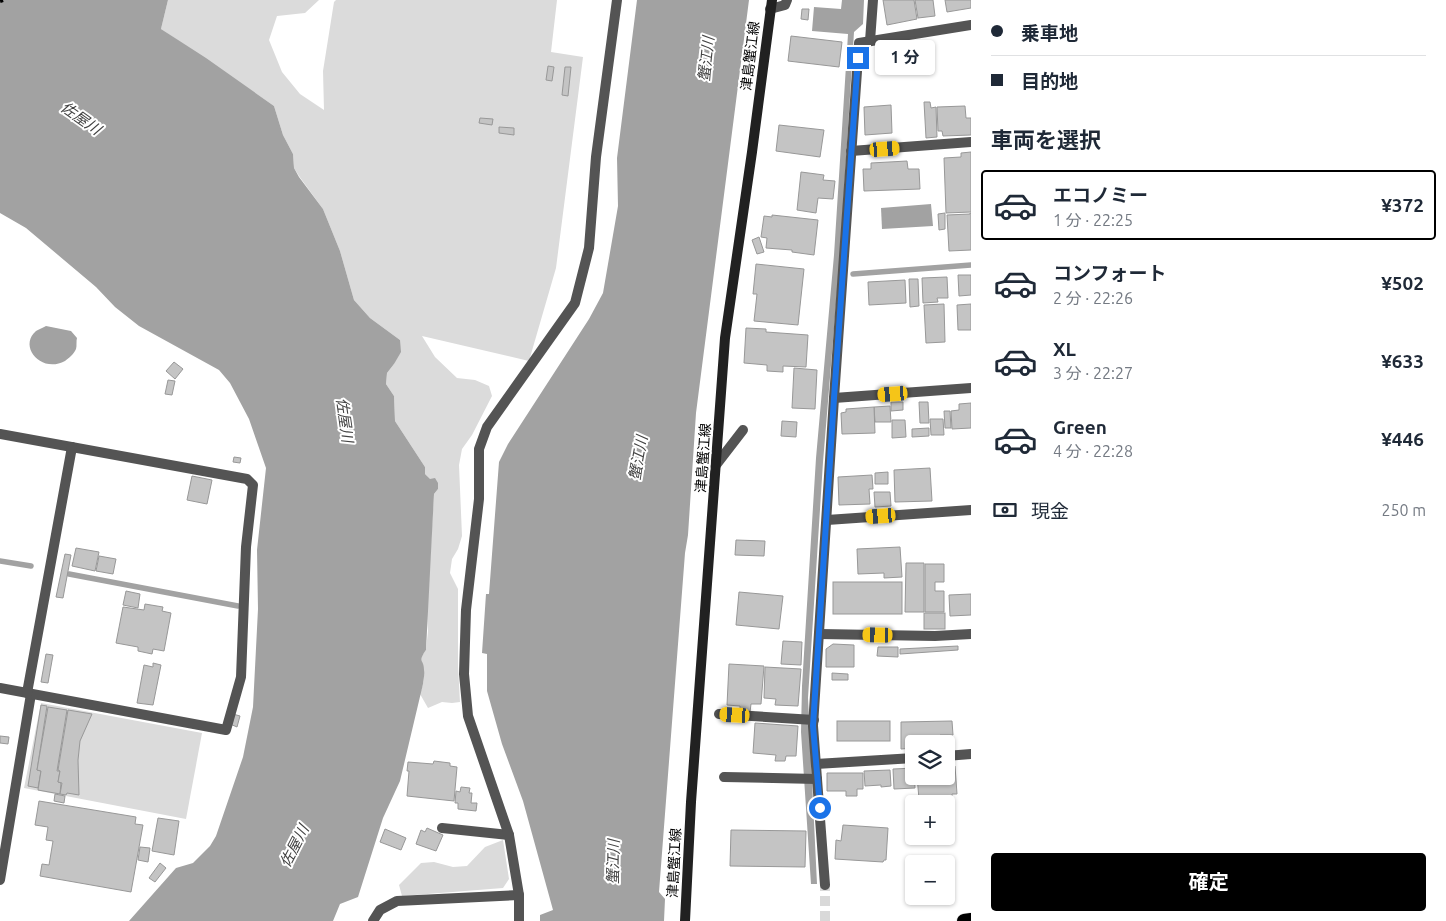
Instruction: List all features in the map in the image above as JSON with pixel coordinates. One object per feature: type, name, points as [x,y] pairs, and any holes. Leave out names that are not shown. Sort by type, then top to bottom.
[{"type":"highway","points":[[964,921],[971,920]]},
{"type":"main road","name":"津島蟹江線","points":[[685,921],[691,802],[725,338],[771,5]]},
{"type":"street","points":[[519,921],[520,895],[509,835],[468,716],[465,683],[466,610],[480,499],[480,449],[487,427],[575,303],[589,248],[596,157],[617,0]]},
{"type":"street","points":[[771,5],[785,5],[787,0]]},
{"type":"street","points":[[870,41],[873,0]]},
{"type":"street","points":[[825,885],[811,779],[816,764],[808,720],[820,634],[834,398],[859,43],[971,25]]},
{"type":"street","points":[[851,151],[971,142]]},
{"type":"street","points":[[834,398],[971,388]]},
{"type":"street","points":[[716,465],[743,430]]},
{"type":"street","points":[[0,434],[247,479],[253,484],[246,547],[241,676],[226,730],[0,688]]},
{"type":"street","points":[[0,880],[29,694],[72,447]]},
{"type":"street","points":[[827,520],[971,510]]},
{"type":"street","points":[[820,634],[935,636],[971,634]]},
{"type":"street","points":[[719,714],[808,720]]},
{"type":"street","points":[[955,755],[971,754]]},
{"type":"street","points":[[816,764],[905,759]]},
{"type":"street","points":[[724,777],[811,779]]},
{"type":"street","points":[[442,828],[509,835]]},
{"type":"street","points":[[373,921],[380,910],[397,901],[520,895]]},
{"type":"shaded area","points":[[168,0],[319,0],[305,13],[277,16],[269,40],[282,72],[300,94],[324,110],[323,71],[334,2],[336,0],[557,0],[551,52],[583,57],[556,268],[529,361],[422,336],[435,357],[457,378],[475,380],[489,386],[492,396],[472,435],[462,449],[459,465],[462,536],[458,549],[452,559],[450,573],[458,589],[460,702],[442,702],[428,708],[420,694],[423,684],[421,657],[426,650],[428,631],[427,609],[434,494],[438,489],[425,474],[425,467],[395,421],[394,396],[386,384],[387,373],[394,364],[400,340],[370,318],[354,300],[340,251],[323,209],[294,168],[293,154],[283,135],[274,106],[161,29]]},
{"type":"shaded area","points":[[41,703],[202,733],[186,819],[24,788]]},
{"type":"shaded area","points":[[503,840],[509,879],[503,888],[402,896],[399,885],[421,863],[434,862],[453,867],[467,866],[485,847]]},
{"type":"water","name":"佐屋川","points":[[0,0],[168,0],[161,29],[274,106],[283,135],[293,154],[294,168],[323,209],[340,251],[354,300],[370,318],[400,340],[401,352],[387,373],[386,384],[394,396],[395,421],[425,467],[425,474],[430,479],[435,478],[438,483],[438,489],[434,494],[426,650],[421,659],[424,667],[424,676],[400,781],[383,818],[358,897],[340,904],[333,921],[129,921],[176,868],[193,863],[210,846],[216,836],[243,757],[253,707],[258,609],[257,550],[266,468],[249,419],[230,383],[219,370],[139,326],[26,228],[0,213]]},
{"type":"water","name":"蟹江川","points":[[637,0],[749,0],[696,413],[659,892],[665,899],[664,921],[540,921],[540,915],[553,910],[523,801],[502,744],[487,691],[487,654],[482,653],[486,594],[489,594],[499,462],[508,444],[589,319],[603,293],[618,206],[617,158]]},
{"type":"water","points":[[842,0],[864,0],[863,24],[854,32],[808,698],[817,884],[811,884],[801,732],[802,686],[816,458],[834,255],[848,34],[812,31],[814,7],[841,9]]},
{"type":"water","points":[[931,204],[933,226],[882,229],[881,208]]},
{"type":"water","points":[[46,326],[71,331],[77,338],[75,351],[65,361],[48,364],[41,361],[31,351],[31,337],[36,331]]},
{"type":"building","points":[[883,0],[914,0],[917,19],[887,25]]},
{"type":"building","points":[[915,0],[933,0],[935,16],[918,18]]},
{"type":"building","points":[[945,0],[971,0],[971,8],[947,12]]},
{"type":"building","points":[[802,9],[809,9],[808,20],[801,19]]},
{"type":"building","points":[[791,36],[842,42],[839,67],[788,61]]},
{"type":"building","points":[[548,66],[554,67],[552,81],[546,80]]},
{"type":"building","points":[[565,67],[571,67],[568,96],[562,95]]},
{"type":"building","points":[[924,102],[930,102],[931,108],[936,107],[937,137],[926,138]]},
{"type":"building","points":[[891,105],[892,133],[865,135],[864,107]]},
{"type":"building","points":[[965,106],[966,118],[971,118],[971,135],[943,136],[942,131],[938,131],[937,107]]},
{"type":"building","points":[[480,118],[493,119],[492,125],[479,123]]},
{"type":"building","points":[[779,125],[824,130],[820,157],[776,151]]},
{"type":"building","points":[[499,127],[514,128],[514,135],[499,133]]},
{"type":"building","points":[[971,152],[971,212],[946,213],[944,158],[961,157],[961,153]]},
{"type":"building","points":[[907,161],[908,169],[919,169],[920,189],[864,191],[863,169],[871,169],[871,163]]},
{"type":"building","points":[[801,172],[824,175],[823,180],[835,181],[833,199],[818,198],[816,213],[797,210]]},
{"type":"building","points":[[945,213],[945,229],[939,230],[938,214]]},
{"type":"building","points":[[970,213],[971,250],[949,251],[947,215]]},
{"type":"building","points":[[772,215],[818,220],[814,255],[792,252],[792,250],[766,248],[767,238],[761,237],[764,216],[772,217]]},
{"type":"building","points":[[759,237],[764,252],[757,254],[752,240]]},
{"type":"building","points":[[756,264],[804,269],[798,325],[754,321],[757,294],[753,294]]},
{"type":"building","points":[[958,275],[971,275],[971,295],[959,296]]},
{"type":"building","points":[[947,277],[948,298],[937,298],[938,302],[923,303],[922,278]]},
{"type":"building","points":[[909,279],[918,279],[919,306],[910,307]]},
{"type":"building","points":[[905,280],[906,303],[869,305],[868,282]]},
{"type":"building","points":[[944,304],[945,342],[926,343],[924,305]]},
{"type":"building","points":[[971,304],[971,330],[958,330],[957,305]]},
{"type":"building","points":[[746,328],[766,329],[766,332],[808,335],[806,367],[783,366],[783,372],[767,371],[767,365],[744,363]]},
{"type":"building","points":[[174,362],[183,369],[175,379],[166,371]]},
{"type":"building","points":[[794,368],[817,370],[815,409],[792,408]]},
{"type":"building","points":[[168,380],[175,381],[172,395],[165,394]]},
{"type":"building","points":[[891,402],[903,402],[903,410],[891,411]]},
{"type":"building","points":[[919,402],[928,402],[929,423],[920,423]]},
{"type":"building","points":[[971,403],[971,428],[952,429],[951,411],[959,410],[959,404]]},
{"type":"building","points":[[890,406],[891,422],[875,422],[874,407]]},
{"type":"building","points":[[874,407],[875,433],[842,434],[841,413],[846,412],[846,409]]},
{"type":"building","points":[[944,411],[950,411],[951,428],[945,428]]},
{"type":"building","points":[[930,419],[943,419],[944,435],[931,435]]},
{"type":"building","points":[[892,420],[905,420],[906,437],[892,438]]},
{"type":"building","points":[[782,421],[797,422],[796,437],[781,436]]},
{"type":"building","points":[[929,428],[929,436],[912,437],[912,429]]},
{"type":"building","points":[[234,457],[241,458],[240,463],[233,462]]},
{"type":"building","points":[[930,468],[932,501],[895,502],[894,470]]},
{"type":"building","points":[[888,472],[888,484],[875,484],[875,473]]},
{"type":"building","points":[[872,475],[873,489],[869,489],[870,504],[839,505],[838,477]]},
{"type":"building","points":[[192,476],[212,480],[207,504],[187,500]]},
{"type":"building","points":[[874,492],[890,492],[891,506],[875,507]]},
{"type":"building","points":[[736,540],[765,541],[764,556],[735,555]]},
{"type":"building","points":[[900,547],[902,577],[884,578],[884,573],[858,574],[857,549]]},
{"type":"building","points":[[76,548],[99,552],[95,571],[72,566]]},
{"type":"building","points":[[65,554],[71,555],[63,598],[56,597]]},
{"type":"building","points":[[99,556],[116,559],[113,574],[96,571]]},
{"type":"building","points":[[906,563],[924,563],[924,612],[905,612]]},
{"type":"building","points":[[925,564],[944,564],[944,582],[935,582],[935,591],[944,591],[944,612],[925,612]]},
{"type":"building","points":[[833,582],[902,582],[902,614],[833,614]]},
{"type":"building","points":[[126,591],[140,594],[138,608],[123,605]]},
{"type":"building","points":[[739,592],[783,596],[779,629],[736,625]]},
{"type":"building","points":[[971,594],[971,615],[950,616],[949,595]]},
{"type":"building","points":[[145,604],[163,607],[162,611],[171,613],[164,651],[153,649],[152,654],[138,651],[138,647],[116,643],[123,607],[144,610]]},
{"type":"building","points":[[924,613],[945,613],[945,629],[924,629]]},
{"type":"building","points":[[783,641],[802,642],[801,665],[781,664]]},
{"type":"building","points":[[833,644],[854,645],[854,667],[826,667],[826,649]]},
{"type":"building","points":[[958,646],[958,650],[900,654],[900,649]]},
{"type":"building","points":[[878,647],[898,647],[898,657],[877,656]]},
{"type":"building","points":[[46,654],[53,655],[48,683],[41,682]]},
{"type":"building","points":[[153,663],[161,665],[153,705],[137,703],[144,665],[153,667]]},
{"type":"building","points":[[729,664],[764,666],[761,704],[751,704],[750,712],[740,712],[740,706],[727,705]]},
{"type":"building","points":[[765,667],[801,669],[798,706],[775,705],[776,699],[764,698]]},
{"type":"building","points":[[832,673],[848,674],[848,680],[832,680]]},
{"type":"building","points":[[41,705],[47,706],[37,770],[41,771],[38,788],[28,786]]},
{"type":"building","points":[[48,707],[67,710],[57,771],[60,771],[58,782],[61,783],[60,794],[38,790],[41,771],[37,770]]},
{"type":"building","points":[[68,710],[92,714],[80,741],[78,760],[79,795],[60,794],[62,783],[58,782],[60,771],[58,770]]},
{"type":"building","points":[[233,714],[240,716],[237,727],[230,724]]},
{"type":"building","points":[[837,721],[890,721],[890,741],[837,741]]},
{"type":"building","points":[[952,721],[953,735],[905,735],[905,749],[901,749],[901,722]]},
{"type":"building","points":[[755,723],[798,726],[796,756],[786,756],[785,761],[775,761],[776,755],[753,753]]},
{"type":"building","points":[[0,736],[9,737],[8,744],[0,743]]},
{"type":"building","points":[[434,761],[450,763],[450,766],[457,767],[454,801],[407,796],[408,762],[433,764]]},
{"type":"building","points":[[955,766],[957,794],[919,795],[918,785],[955,785]]},
{"type":"building","points":[[905,768],[905,785],[915,785],[915,788],[894,789],[893,769]]},
{"type":"building","points":[[890,770],[891,786],[865,786],[864,771]]},
{"type":"building","points":[[827,773],[863,773],[863,789],[857,789],[857,796],[846,796],[846,791],[827,791]]},
{"type":"building","points":[[461,787],[470,788],[469,793],[472,793],[471,803],[477,803],[476,811],[458,809],[458,803],[455,803],[456,791],[460,792]]},
{"type":"building","points":[[55,794],[65,796],[64,803],[54,801]]},
{"type":"building","points":[[39,801],[136,817],[135,824],[143,825],[131,892],[40,876],[42,864],[49,865],[53,841],[46,840],[48,827],[35,825]]},
{"type":"building","points":[[158,818],[179,821],[174,855],[152,851]]},
{"type":"building","points":[[843,825],[888,828],[886,860],[883,862],[835,859],[836,840],[841,841]]},
{"type":"building","points":[[427,828],[443,835],[436,851],[416,844],[421,830],[425,832]]},
{"type":"building","points":[[385,829],[406,838],[401,850],[380,842]]},
{"type":"building","points":[[731,830],[806,831],[805,867],[730,866]]},
{"type":"building","points":[[140,847],[150,848],[148,862],[138,860]]},
{"type":"building","points":[[160,863],[166,868],[155,882],[149,878]]},
{"type":"waterway","points":[[853,274],[971,265]]},
{"type":"waterway","points":[[0,561],[31,566]]},
{"type":"waterway","points":[[69,574],[238,606]]},
{"type":"tunnel","points":[[825,885],[825,921]]},
{"type":"route","points":[[820,808],[813,726],[858,58]]}]
